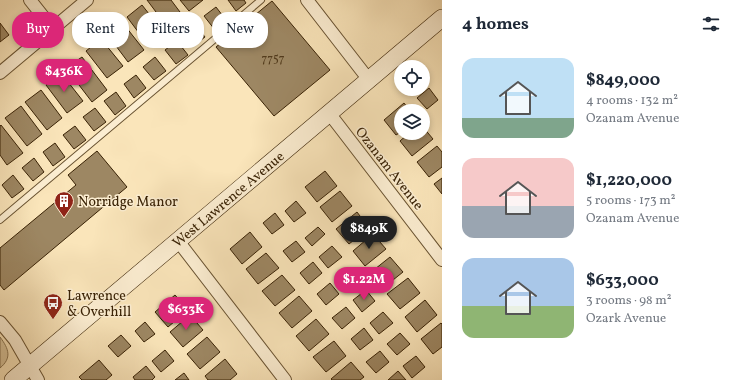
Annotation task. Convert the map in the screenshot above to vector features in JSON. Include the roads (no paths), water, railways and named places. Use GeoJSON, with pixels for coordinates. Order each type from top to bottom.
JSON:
{"type":"FeatureCollection","features":[{"type":"Feature","properties":{"kind":"main road","name":"West Lawrence Avenue"},"geometry":{"type":"LineString","coordinates":[[12,380],[34,373],[178,241],[442,18]]}},
{"type":"Feature","properties":{"kind":"street"},"geometry":{"type":"LineString","coordinates":[[30,0],[40,12]]}},
{"type":"Feature","properties":{"kind":"street"},"geometry":{"type":"LineString","coordinates":[[64,20],[87,0]]}},
{"type":"Feature","properties":{"kind":"street"},"geometry":{"type":"LineString","coordinates":[[307,0],[369,80]]}},
{"type":"Feature","properties":{"kind":"street"},"geometry":{"type":"LineString","coordinates":[[0,73],[30,48]]}},
{"type":"Feature","properties":{"kind":"street","name":"Ozanam Avenue"},"geometry":{"type":"LineString","coordinates":[[329,113],[442,260]]}},
{"type":"Feature","properties":{"kind":"street"},"geometry":{"type":"LineString","coordinates":[[178,241],[285,380]]}},
{"type":"Feature","properties":{"kind":"street"},"geometry":{"type":"LineString","coordinates":[[0,322],[15,340],[34,373]]}},
{"type":"Feature","properties":{"kind":"lane"},"geometry":{"type":"LineString","coordinates":[[0,220],[261,0]]}},
{"type":"Feature","properties":{"kind":"place","name":"Norridge Manor"},"geometry":{"type":"Point","coordinates":[64,218]}},
{"type":"Feature","properties":{"kind":"place","name":"Lawrence & Overhill"},"geometry":{"type":"Point","coordinates":[53,320]}}]}
